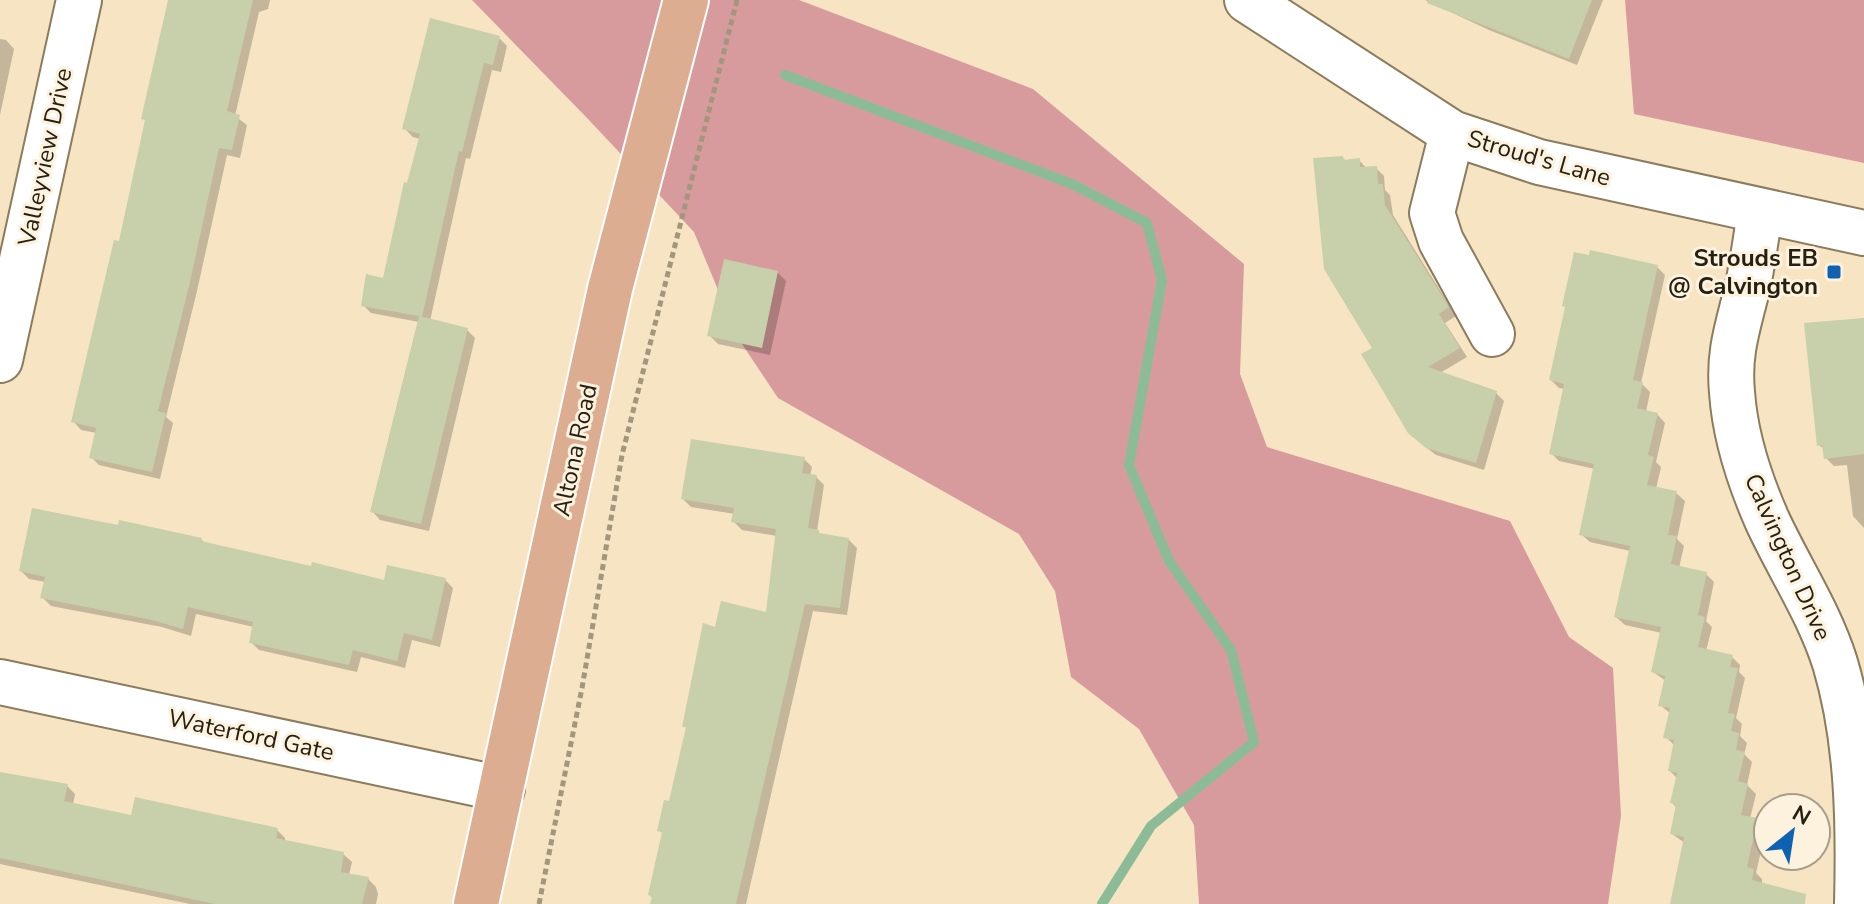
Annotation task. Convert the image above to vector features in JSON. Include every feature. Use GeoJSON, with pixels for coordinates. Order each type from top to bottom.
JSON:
{"type":"FeatureCollection","features":[{"type":"Feature","properties":{"kind":"main road","name":"Altona Road"},"geometry":{"type":"LineString","coordinates":[[476,904],[610,289],[686,0]]}},
{"type":"Feature","properties":{"kind":"street","name":"Valleyview Drive"},"geometry":{"type":"LineString","coordinates":[[0,360],[14,229],[79,0]]}},
{"type":"Feature","properties":{"kind":"street","name":"Stroud's Lane"},"geometry":{"type":"LineString","coordinates":[[1247,0],[1452,133],[1539,162],[1760,213],[1864,233]]}},
{"type":"Feature","properties":{"kind":"street"},"geometry":{"type":"LineString","coordinates":[[1452,133],[1432,213],[1441,241],[1492,334]]}},
{"type":"Feature","properties":{"kind":"street","name":"Calvington Drive"},"geometry":{"type":"LineString","coordinates":[[1760,213],[1748,283],[1731,346],[1732,392],[1741,452],[1768,521],[1811,603],[1858,736],[1857,904]]}},
{"type":"Feature","properties":{"kind":"street","name":"Waterford Gate"},"geometry":{"type":"LineString","coordinates":[[0,682],[502,789]]}},
{"type":"Feature","properties":{"kind":"path"},"geometry":{"type":"LineString","coordinates":[[539,904],[582,688],[622,455],[737,0]]}},
{"type":"Feature","properties":{"kind":"shaded area"},"geometry":{"type":"Polygon","coordinates":[[[472,0],[799,0],[1033,89],[1244,264],[1240,374],[1267,447],[1510,521],[1569,637],[1613,668],[1621,816],[1608,904],[1199,904],[1194,825],[1139,729],[1071,677],[1055,591],[1019,534],[778,398],[738,338],[694,232],[472,0]]]}},
{"type":"Feature","properties":{"kind":"shaded area"},"geometry":{"type":"Polygon","coordinates":[[[1625,0],[1864,0],[1864,163],[1634,114],[1625,0]]]}},
{"type":"Feature","properties":{"kind":"building"},"geometry":{"type":"Polygon","coordinates":[[[168,0],[253,0],[227,111],[240,115],[232,150],[219,148],[158,411],[166,413],[152,472],[89,458],[96,428],[71,422],[114,240],[119,241],[145,120],[141,119],[168,0]]]}},
{"type":"Feature","properties":{"kind":"building"},"geometry":{"type":"Polygon","coordinates":[[[1428,0],[1592,0],[1569,59],[1427,3],[1428,0]]]}},
{"type":"Feature","properties":{"kind":"building"},"geometry":{"type":"Polygon","coordinates":[[[430,18],[500,36],[493,65],[484,63],[462,152],[459,151],[422,317],[468,328],[421,524],[370,512],[419,316],[361,306],[366,274],[383,278],[404,182],[407,183],[420,134],[402,129],[430,18]]]}},
{"type":"Feature","properties":{"kind":"building"},"geometry":{"type":"Polygon","coordinates":[[[1343,156],[1344,160],[1360,158],[1360,167],[1377,166],[1378,184],[1383,184],[1385,205],[1449,307],[1439,314],[1460,348],[1428,367],[1497,391],[1476,463],[1426,448],[1408,433],[1361,354],[1372,348],[1324,269],[1313,158],[1343,156]]]}},
{"type":"Feature","properties":{"kind":"building"},"geometry":{"type":"Polygon","coordinates":[[[1590,250],[1658,265],[1633,380],[1643,382],[1637,408],[1658,413],[1648,455],[1654,457],[1647,485],[1677,491],[1668,535],[1677,536],[1671,564],[1707,572],[1698,615],[1705,617],[1698,647],[1733,655],[1730,667],[1738,668],[1728,713],[1735,714],[1731,731],[1739,733],[1736,750],[1745,752],[1738,781],[1748,784],[1741,815],[1752,817],[1752,845],[1747,867],[1753,872],[1752,880],[1806,894],[1805,904],[1670,904],[1684,837],[1670,834],[1676,805],[1670,803],[1677,773],[1668,771],[1674,740],[1663,738],[1670,708],[1658,706],[1665,676],[1651,672],[1661,627],[1614,617],[1630,546],[1579,535],[1594,464],[1549,454],[1564,384],[1549,380],[1565,307],[1562,306],[1574,252],[1589,255],[1590,250]]]}},
{"type":"Feature","properties":{"kind":"building"},"geometry":{"type":"Polygon","coordinates":[[[724,259],[778,271],[762,348],[707,336],[724,259]]]}},
{"type":"Feature","properties":{"kind":"building"},"geometry":{"type":"Polygon","coordinates":[[[1864,318],[1864,454],[1824,459],[1822,445],[1817,446],[1804,323],[1864,318]]]}},
{"type":"Feature","properties":{"kind":"building"},"geometry":{"type":"Polygon","coordinates":[[[691,439],[805,457],[802,473],[817,475],[808,528],[849,538],[840,608],[805,604],[736,904],[650,904],[652,897],[648,895],[662,832],[657,831],[664,800],[669,801],[686,727],[682,727],[703,623],[715,627],[721,601],[766,612],[776,529],[731,522],[734,508],[681,499],[691,439]]]}},
{"type":"Feature","properties":{"kind":"building"},"geometry":{"type":"Polygon","coordinates":[[[32,508],[118,525],[119,520],[311,566],[312,562],[384,580],[387,565],[446,578],[432,640],[404,633],[397,661],[353,650],[349,665],[249,643],[253,622],[188,607],[183,629],[40,598],[45,577],[19,571],[32,508]]]}},
{"type":"Feature","properties":{"kind":"building"},"geometry":{"type":"Polygon","coordinates":[[[0,772],[68,784],[64,801],[131,815],[135,797],[278,828],[276,838],[344,852],[341,872],[369,877],[362,904],[215,904],[0,858],[0,772]]]}},
{"type":"Feature","properties":{"kind":"waterway"},"geometry":{"type":"LineString","coordinates":[[785,75],[1072,184],[1147,223],[1162,280],[1129,465],[1169,561],[1231,650],[1254,742],[1151,826],[1102,904]]}},
{"type":"Feature","properties":{"kind":"place","name":"Strouds EB @ Calvington"},"geometry":{"type":"Point","coordinates":[1834,272]}}]}
